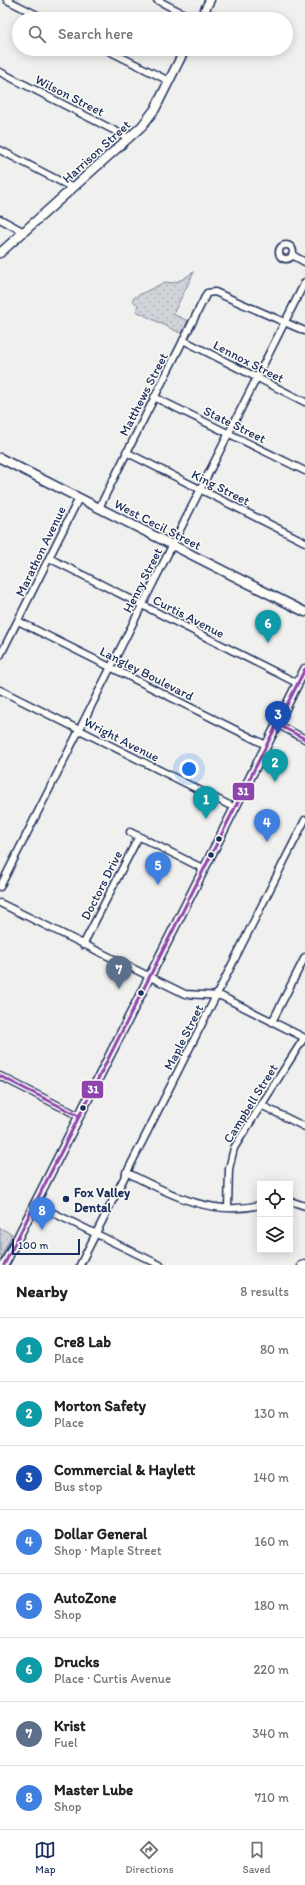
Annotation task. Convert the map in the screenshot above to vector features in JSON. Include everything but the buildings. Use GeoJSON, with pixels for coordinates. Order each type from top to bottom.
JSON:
{"type":"FeatureCollection","features":[{"type":"Feature","properties":{"kind":"main road"},"geometry":{"type":"LineString","coordinates":[[204,12],[210,0]]}},
{"type":"Feature","properties":{"kind":"main road","name":"Harrison Street"},"geometry":{"type":"LineString","coordinates":[[0,253],[129,138],[151,115],[182,56]]}},
{"type":"Feature","properties":{"kind":"main road","name":"West Cecil Street"},"geometry":{"type":"LineString","coordinates":[[0,458],[305,612]]}},
{"type":"Feature","properties":{"kind":"main road"},"geometry":{"type":"LineString","coordinates":[[4,1265],[305,669]]}},
{"type":"Feature","properties":{"kind":"street"},"geometry":{"type":"LineString","coordinates":[[7,0],[31,12]]}},
{"type":"Feature","properties":{"kind":"street"},"geometry":{"type":"LineString","coordinates":[[157,0],[180,12]]}},
{"type":"Feature","properties":{"kind":"street"},"geometry":{"type":"LineString","coordinates":[[119,56],[169,81]]}},
{"type":"Feature","properties":{"kind":"street","name":"Wilson Street"},"geometry":{"type":"LineString","coordinates":[[0,72],[129,138]]}},
{"type":"Feature","properties":{"kind":"street"},"geometry":{"type":"LineString","coordinates":[[0,150],[73,188]]}},
{"type":"Feature","properties":{"kind":"street"},"geometry":{"type":"LineString","coordinates":[[0,219],[20,228],[24,232]]}},
{"type":"Feature","properties":{"kind":"street"},"geometry":{"type":"LineString","coordinates":[[292,255],[305,262]]}},
{"type":"Feature","properties":{"kind":"street","name":"Henry Street"},"geometry":{"type":"LineString","coordinates":[[0,887],[305,282]]}},
{"type":"Feature","properties":{"kind":"street","name":"Matthews Street"},"geometry":{"type":"LineString","coordinates":[[99,508],[204,297],[209,292],[215,292],[286,321]]}},
{"type":"Feature","properties":{"kind":"street"},"geometry":{"type":"LineString","coordinates":[[286,321],[305,331]]}},
{"type":"Feature","properties":{"kind":"street","name":"Lennox Street"},"geometry":{"type":"LineString","coordinates":[[183,340],[305,402]]}},
{"type":"Feature","properties":{"kind":"street","name":"State Street"},"geometry":{"type":"LineString","coordinates":[[154,397],[305,472]]}},
{"type":"Feature","properties":{"kind":"street","name":"King Street"},"geometry":{"type":"LineString","coordinates":[[126,452],[305,542]]}},
{"type":"Feature","properties":{"kind":"street","name":"Marathon Avenue"},"geometry":{"type":"LineString","coordinates":[[0,656],[79,498]]}},
{"type":"Feature","properties":{"kind":"street","name":"Curtis Avenue"},"geometry":{"type":"LineString","coordinates":[[49,558],[298,683]]}},
{"type":"Feature","properties":{"kind":"street","name":"Langley Boulevard"},"geometry":{"type":"LineString","coordinates":[[18,621],[266,745]]}},
{"type":"Feature","properties":{"kind":"street","name":"Wright Avenue"},"geometry":{"type":"LineString","coordinates":[[0,690],[235,808]]}},
{"type":"Feature","properties":{"kind":"street"},"geometry":{"type":"LineString","coordinates":[[277,724],[305,739]]}},
{"type":"Feature","properties":{"kind":"street","name":"Maple Street"},"geometry":{"type":"LineString","coordinates":[[80,1265],[305,820]]}},
{"type":"Feature","properties":{"kind":"street"},"geometry":{"type":"LineString","coordinates":[[130,832],[204,869]]}},
{"type":"Feature","properties":{"kind":"street","name":"Doctors Drive"},"geometry":{"type":"LineString","coordinates":[[83,945],[139,836]]}},
{"type":"Feature","properties":{"kind":"street"},"geometry":{"type":"LineString","coordinates":[[0,903],[184,994],[221,996],[305,1038]]}},
{"type":"Feature","properties":{"kind":"street"},"geometry":{"type":"LineString","coordinates":[[272,1022],[305,957]]}},
{"type":"Feature","properties":{"kind":"street","name":"Campbell Street"},"geometry":{"type":"LineString","coordinates":[[228,1208],[232,1154],[240,1136],[305,1038]]}},
{"type":"Feature","properties":{"kind":"street"},"geometry":{"type":"LineString","coordinates":[[0,1076],[79,1116]]}},
{"type":"Feature","properties":{"kind":"street"},"geometry":{"type":"LineString","coordinates":[[261,1105],[305,1127]]}},
{"type":"Feature","properties":{"kind":"street"},"geometry":{"type":"LineString","coordinates":[[126,1172],[184,1200],[201,1205],[228,1208],[257,1205]]}},
{"type":"Feature","properties":{"kind":"street"},"geometry":{"type":"LineString","coordinates":[[293,1202],[305,1206]]}},
{"type":"Feature","properties":{"kind":"street"},"geometry":{"type":"LineString","coordinates":[[35,1204],[160,1265]]}},
{"type":"Feature","properties":{"kind":"street"},"geometry":{"type":"LineString","coordinates":[[301,1265],[305,1264]]}},
{"type":"Feature","properties":{"kind":"shaded area"},"geometry":{"type":"Polygon","coordinates":[[[194,272],[173,314],[188,321],[182,334],[136,311],[138,305],[132,300],[135,297],[165,282],[172,283],[181,280],[194,272]]]}},
{"type":"Feature","properties":{"kind":"shaded area"},"geometry":{"type":"Polygon","coordinates":[[[0,1228],[12,1234],[1,1257],[0,1256],[0,1228]]]}},
{"type":"Feature","properties":{"kind":"transit line","name":"31"},"geometry":{"type":"LineString","coordinates":[[4,1265],[305,669]]}},
{"type":"Feature","properties":{"kind":"transit line","name":"31"},"geometry":{"type":"LineString","coordinates":[[277,724],[305,739]]}},
{"type":"Feature","properties":{"kind":"transit line","name":"31"},"geometry":{"type":"LineString","coordinates":[[0,1076],[79,1116]]}},
{"type":"Feature","properties":{"kind":"place","name":"Drucks"},"geometry":{"type":"Point","coordinates":[268,643]}},
{"type":"Feature","properties":{"kind":"place","name":"Commercial & Haylett"},"geometry":{"type":"Point","coordinates":[278,734]}},
{"type":"Feature","properties":{"kind":"place","name":"Morton Safety"},"geometry":{"type":"Point","coordinates":[275,782]}},
{"type":"Feature","properties":{"kind":"place","name":"Cre8 Lab"},"geometry":{"type":"Point","coordinates":[206,819]}},
{"type":"Feature","properties":{"kind":"place","name":"Dollar General"},"geometry":{"type":"Point","coordinates":[267,842]}},
{"type":"Feature","properties":{"kind":"place","name":"AutoZone"},"geometry":{"type":"Point","coordinates":[158,885]}},
{"type":"Feature","properties":{"kind":"place","name":"Krist"},"geometry":{"type":"Point","coordinates":[119,989]}},
{"type":"Feature","properties":{"kind":"place","name":"Fox Valley Dental"},"geometry":{"type":"Point","coordinates":[66,1199]}},
{"type":"Feature","properties":{"kind":"place","name":"Master Lube"},"geometry":{"type":"Point","coordinates":[42,1230]}}]}
